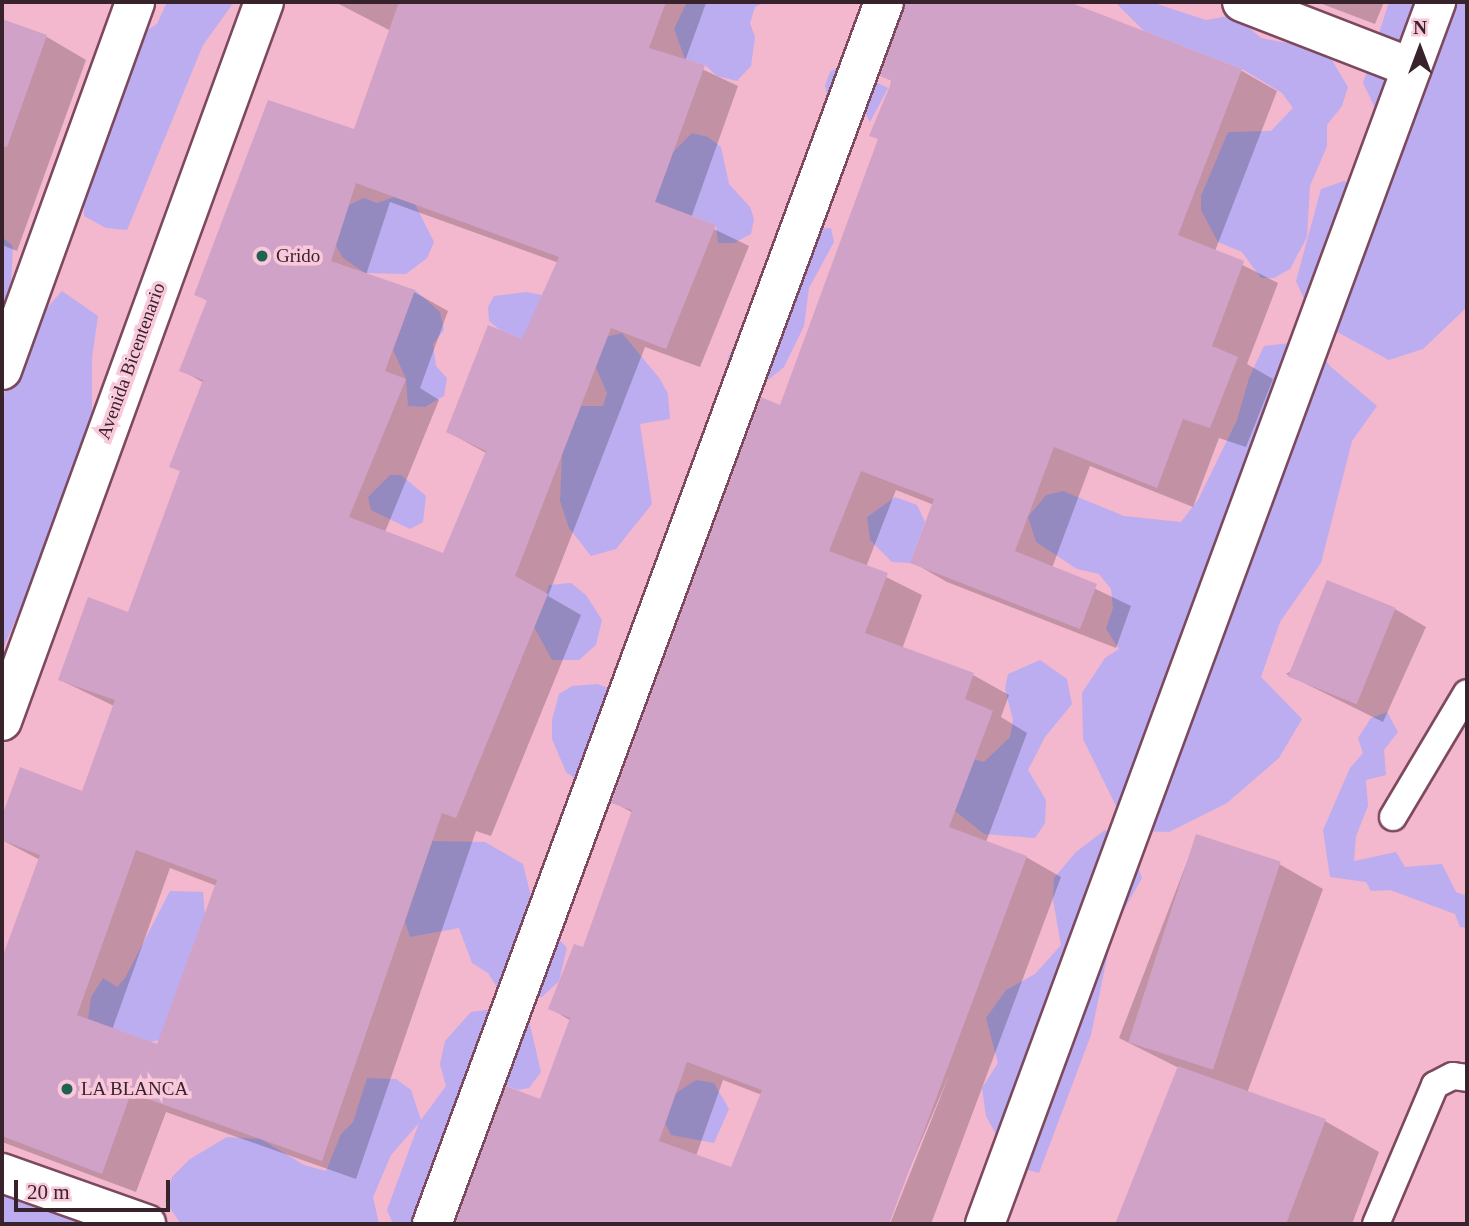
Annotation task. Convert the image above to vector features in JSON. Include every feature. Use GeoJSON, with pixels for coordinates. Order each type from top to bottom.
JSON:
{"type":"FeatureCollection","features":[{"type":"Feature","properties":{"kind":"street"},"geometry":{"type":"LineString","coordinates":[[2,370],[135,2]]}},
{"type":"Feature","properties":{"kind":"street","name":"Avenida Bicentenario"},"geometry":{"type":"LineString","coordinates":[[2,721],[264,2]]}},
{"type":"Feature","properties":{"kind":"street"},"geometry":{"type":"LineString","coordinates":[[432,1224],[884,2]]}},
{"type":"Feature","properties":{"kind":"street"},"geometry":{"type":"LineString","coordinates":[[1242,2],[1412,68]]}},
{"type":"Feature","properties":{"kind":"street"},"geometry":{"type":"LineString","coordinates":[[985,1224],[1436,2]]}},
{"type":"Feature","properties":{"kind":"street"},"geometry":{"type":"LineString","coordinates":[[2,1173],[146,1224]]}},
{"type":"Feature","properties":{"kind":"lane"},"geometry":{"type":"LineString","coordinates":[[1393,817],[1467,693]]}},
{"type":"Feature","properties":{"kind":"lane"},"geometry":{"type":"LineString","coordinates":[[1376,1224],[1435,1085],[1453,1076],[1467,1077]]}},
{"type":"Feature","properties":{"kind":"shaded area"},"geometry":{"type":"Polygon","coordinates":[[[167,2],[234,2],[203,45],[127,230],[106,228],[84,216],[84,193],[142,33],[157,24],[167,2]]]}},
{"type":"Feature","properties":{"kind":"shaded area"},"geometry":{"type":"Polygon","coordinates":[[[687,2],[764,2],[755,7],[750,23],[755,37],[751,66],[737,81],[717,76],[705,65],[685,59],[674,29],[687,2]]]}},
{"type":"Feature","properties":{"kind":"shaded area"},"geometry":{"type":"Polygon","coordinates":[[[1115,2],[1151,2],[1206,20],[1234,15],[1261,38],[1312,48],[1330,57],[1348,87],[1342,106],[1327,125],[1327,146],[1310,186],[1307,237],[1290,269],[1274,278],[1261,278],[1242,252],[1218,242],[1201,210],[1201,196],[1228,132],[1271,131],[1293,108],[1282,93],[1242,69],[1144,31],[1115,2]]]}},
{"type":"Feature","properties":{"kind":"shaded area"},"geometry":{"type":"Polygon","coordinates":[[[1389,2],[1467,2],[1467,307],[1423,349],[1389,360],[1313,319],[1296,281],[1321,189],[1344,181],[1368,193],[1393,145],[1363,83],[1389,2]]]}},
{"type":"Feature","properties":{"kind":"shaded area"},"geometry":{"type":"Polygon","coordinates":[[[841,65],[888,88],[870,122],[863,109],[830,110],[825,85],[830,72],[841,65]]]}},
{"type":"Feature","properties":{"kind":"shaded area"},"geometry":{"type":"Polygon","coordinates":[[[692,133],[708,137],[721,147],[729,184],[750,207],[754,219],[751,234],[734,243],[718,243],[716,225],[648,199],[671,154],[692,133]]]}},
{"type":"Feature","properties":{"kind":"shaded area"},"geometry":{"type":"Polygon","coordinates":[[[394,197],[415,204],[434,242],[427,258],[406,274],[365,273],[343,258],[333,240],[349,205],[364,198],[377,203],[394,197]]]}},
{"type":"Feature","properties":{"kind":"shaded area"},"geometry":{"type":"Polygon","coordinates":[[[831,228],[834,242],[809,288],[804,326],[784,367],[768,380],[745,382],[732,373],[728,357],[808,229],[831,228]]]}},
{"type":"Feature","properties":{"kind":"shaded area"},"geometry":{"type":"Polygon","coordinates":[[[2,237],[13,246],[11,287],[2,305],[2,237]]]}},
{"type":"Feature","properties":{"kind":"shaded area"},"geometry":{"type":"Polygon","coordinates":[[[415,290],[440,312],[444,330],[433,344],[436,366],[447,378],[444,396],[425,407],[408,406],[406,379],[393,350],[415,290]]]}},
{"type":"Feature","properties":{"kind":"shaded area"},"geometry":{"type":"Polygon","coordinates":[[[62,291],[98,316],[92,358],[92,444],[77,488],[52,524],[39,566],[2,651],[2,399],[33,324],[62,291]]]}},
{"type":"Feature","properties":{"kind":"shaded area"},"geometry":{"type":"Polygon","coordinates":[[[526,292],[542,295],[558,353],[500,330],[489,321],[488,307],[494,296],[526,292]]]}},
{"type":"Feature","properties":{"kind":"shaded area"},"geometry":{"type":"Polygon","coordinates":[[[622,333],[660,379],[668,394],[670,419],[640,424],[652,504],[616,549],[591,556],[569,528],[560,501],[562,455],[581,406],[603,406],[607,393],[596,368],[596,339],[622,333]]]}},
{"type":"Feature","properties":{"kind":"shaded area"},"geometry":{"type":"Polygon","coordinates":[[[1309,341],[1331,367],[1377,406],[1352,441],[1321,563],[1280,622],[1261,677],[1302,719],[1279,758],[1227,803],[1169,832],[1139,831],[1115,804],[1083,739],[1082,693],[1105,658],[1119,649],[1106,629],[1113,608],[1111,589],[1099,574],[1077,569],[1036,542],[1028,517],[1046,495],[1063,491],[1124,516],[1181,522],[1198,500],[1237,420],[1249,378],[1264,346],[1309,341]]]}},
{"type":"Feature","properties":{"kind":"shaded area"},"geometry":{"type":"Polygon","coordinates":[[[390,475],[401,475],[426,496],[423,522],[410,529],[371,510],[368,497],[390,475]]]}},
{"type":"Feature","properties":{"kind":"shaded area"},"geometry":{"type":"Polygon","coordinates":[[[895,497],[917,505],[925,522],[910,563],[892,562],[870,540],[867,517],[895,497]]]}},
{"type":"Feature","properties":{"kind":"shaded area"},"geometry":{"type":"Polygon","coordinates":[[[571,583],[586,595],[602,620],[596,645],[579,660],[552,660],[534,627],[549,585],[571,583]]]}},
{"type":"Feature","properties":{"kind":"shaded area"},"geometry":{"type":"Polygon","coordinates":[[[1040,660],[1067,679],[1072,704],[1045,737],[1028,770],[1046,800],[1045,823],[1035,838],[984,834],[950,807],[969,758],[984,762],[1010,737],[1013,720],[1005,689],[1008,674],[1040,660]]]}},
{"type":"Feature","properties":{"kind":"shaded area"},"geometry":{"type":"Polygon","coordinates":[[[597,684],[617,691],[592,791],[566,772],[552,739],[552,720],[559,694],[572,686],[597,684]]]}},
{"type":"Feature","properties":{"kind":"shaded area"},"geometry":{"type":"Polygon","coordinates":[[[1387,712],[1398,732],[1384,750],[1386,775],[1366,780],[1368,806],[1356,836],[1354,861],[1396,852],[1405,867],[1442,864],[1456,892],[1467,896],[1467,928],[1460,927],[1455,914],[1390,890],[1371,891],[1366,882],[1330,877],[1323,830],[1350,768],[1363,753],[1358,738],[1371,718],[1387,712]]]}},
{"type":"Feature","properties":{"kind":"shaded area"},"geometry":{"type":"Polygon","coordinates":[[[1105,830],[1133,852],[1142,878],[1113,929],[1091,1035],[1039,1173],[1013,1166],[986,1116],[982,1088],[998,1063],[986,1018],[1006,990],[1035,974],[1061,945],[1053,900],[1054,878],[1076,852],[1105,830]]]}},
{"type":"Feature","properties":{"kind":"shaded area"},"geometry":{"type":"Polygon","coordinates":[[[432,841],[485,842],[523,864],[535,913],[567,948],[559,981],[542,997],[506,1001],[488,973],[472,963],[459,928],[410,937],[405,922],[432,841]]]}},
{"type":"Feature","properties":{"kind":"shaded area"},"geometry":{"type":"Polygon","coordinates":[[[170,891],[203,892],[205,915],[159,1040],[150,1042],[88,1019],[91,997],[103,978],[117,987],[125,978],[170,891]]]}},
{"type":"Feature","properties":{"kind":"shaded area"},"geometry":{"type":"Polygon","coordinates":[[[500,1008],[530,1025],[541,1072],[529,1088],[518,1090],[499,1083],[443,1224],[393,1224],[387,1210],[419,1123],[391,1155],[373,1197],[379,1224],[181,1224],[165,1201],[172,1177],[190,1159],[227,1137],[261,1139],[304,1165],[326,1171],[341,1134],[353,1122],[367,1078],[396,1079],[411,1090],[421,1120],[446,1086],[440,1064],[445,1041],[471,1012],[500,1008]]]}},
{"type":"Feature","properties":{"kind":"shaded area"},"geometry":{"type":"Polygon","coordinates":[[[696,1080],[714,1083],[729,1109],[714,1143],[671,1135],[665,1123],[676,1093],[696,1080]]]}},
{"type":"Feature","properties":{"kind":"shaded area"},"geometry":{"type":"Polygon","coordinates":[[[2,1179],[47,1211],[133,1224],[2,1224],[2,1179]]]}},
{"type":"Feature","properties":{"kind":"building"},"geometry":{"type":"Polygon","coordinates":[[[399,2],[666,2],[649,48],[705,65],[655,202],[716,225],[666,349],[611,328],[515,576],[548,594],[456,818],[442,813],[322,1161],[131,1093],[102,1174],[2,1136],[2,958],[40,855],[2,840],[2,816],[20,767],[82,791],[115,700],[58,680],[88,597],[128,612],[180,471],[169,467],[203,380],[179,371],[207,300],[194,295],[268,100],[354,129],[399,2]],[[356,183],[331,261],[415,290],[385,371],[406,379],[349,517],[443,553],[486,451],[446,432],[488,325],[522,339],[559,257],[356,183]],[[136,850],[77,1015],[157,1044],[217,880],[136,850]]]}},
{"type":"Feature","properties":{"kind":"building"},"geometry":{"type":"Polygon","coordinates":[[[905,2],[1069,2],[1242,69],[1178,235],[1244,261],[1212,346],[1238,357],[1210,428],[1183,419],[1157,488],[1054,447],[1015,551],[1097,584],[1080,629],[910,563],[934,499],[861,471],[829,551],[888,573],[865,633],[974,673],[965,699],[993,711],[949,827],[1027,856],[889,1224],[455,1224],[506,1086],[540,1099],[570,1018],[548,1009],[574,944],[583,947],[632,810],[611,803],[761,397],[780,405],[878,139],[869,136],[892,81],[880,76],[905,2]],[[687,1062],[659,1141],[731,1167],[762,1090],[687,1062]]]}},
{"type":"Feature","properties":{"kind":"building"},"geometry":{"type":"Polygon","coordinates":[[[2,19],[47,35],[7,147],[2,146],[2,19]]]}},
{"type":"Feature","properties":{"kind":"building"},"geometry":{"type":"Polygon","coordinates":[[[1327,580],[1396,608],[1357,704],[1288,676],[1327,580]]]}},
{"type":"Feature","properties":{"kind":"building"},"geometry":{"type":"Polygon","coordinates":[[[1196,834],[1281,862],[1213,1070],[1128,1042],[1196,834]]]}},
{"type":"Feature","properties":{"kind":"building"},"geometry":{"type":"Polygon","coordinates":[[[1178,1066],[1326,1119],[1286,1224],[1115,1224],[1178,1066]]]}},
{"type":"Feature","properties":{"kind":"place","name":"Grido"},"geometry":{"type":"Point","coordinates":[262,256]}},
{"type":"Feature","properties":{"kind":"place","name":"LA BLANCA"},"geometry":{"type":"Point","coordinates":[67,1089]}}]}
